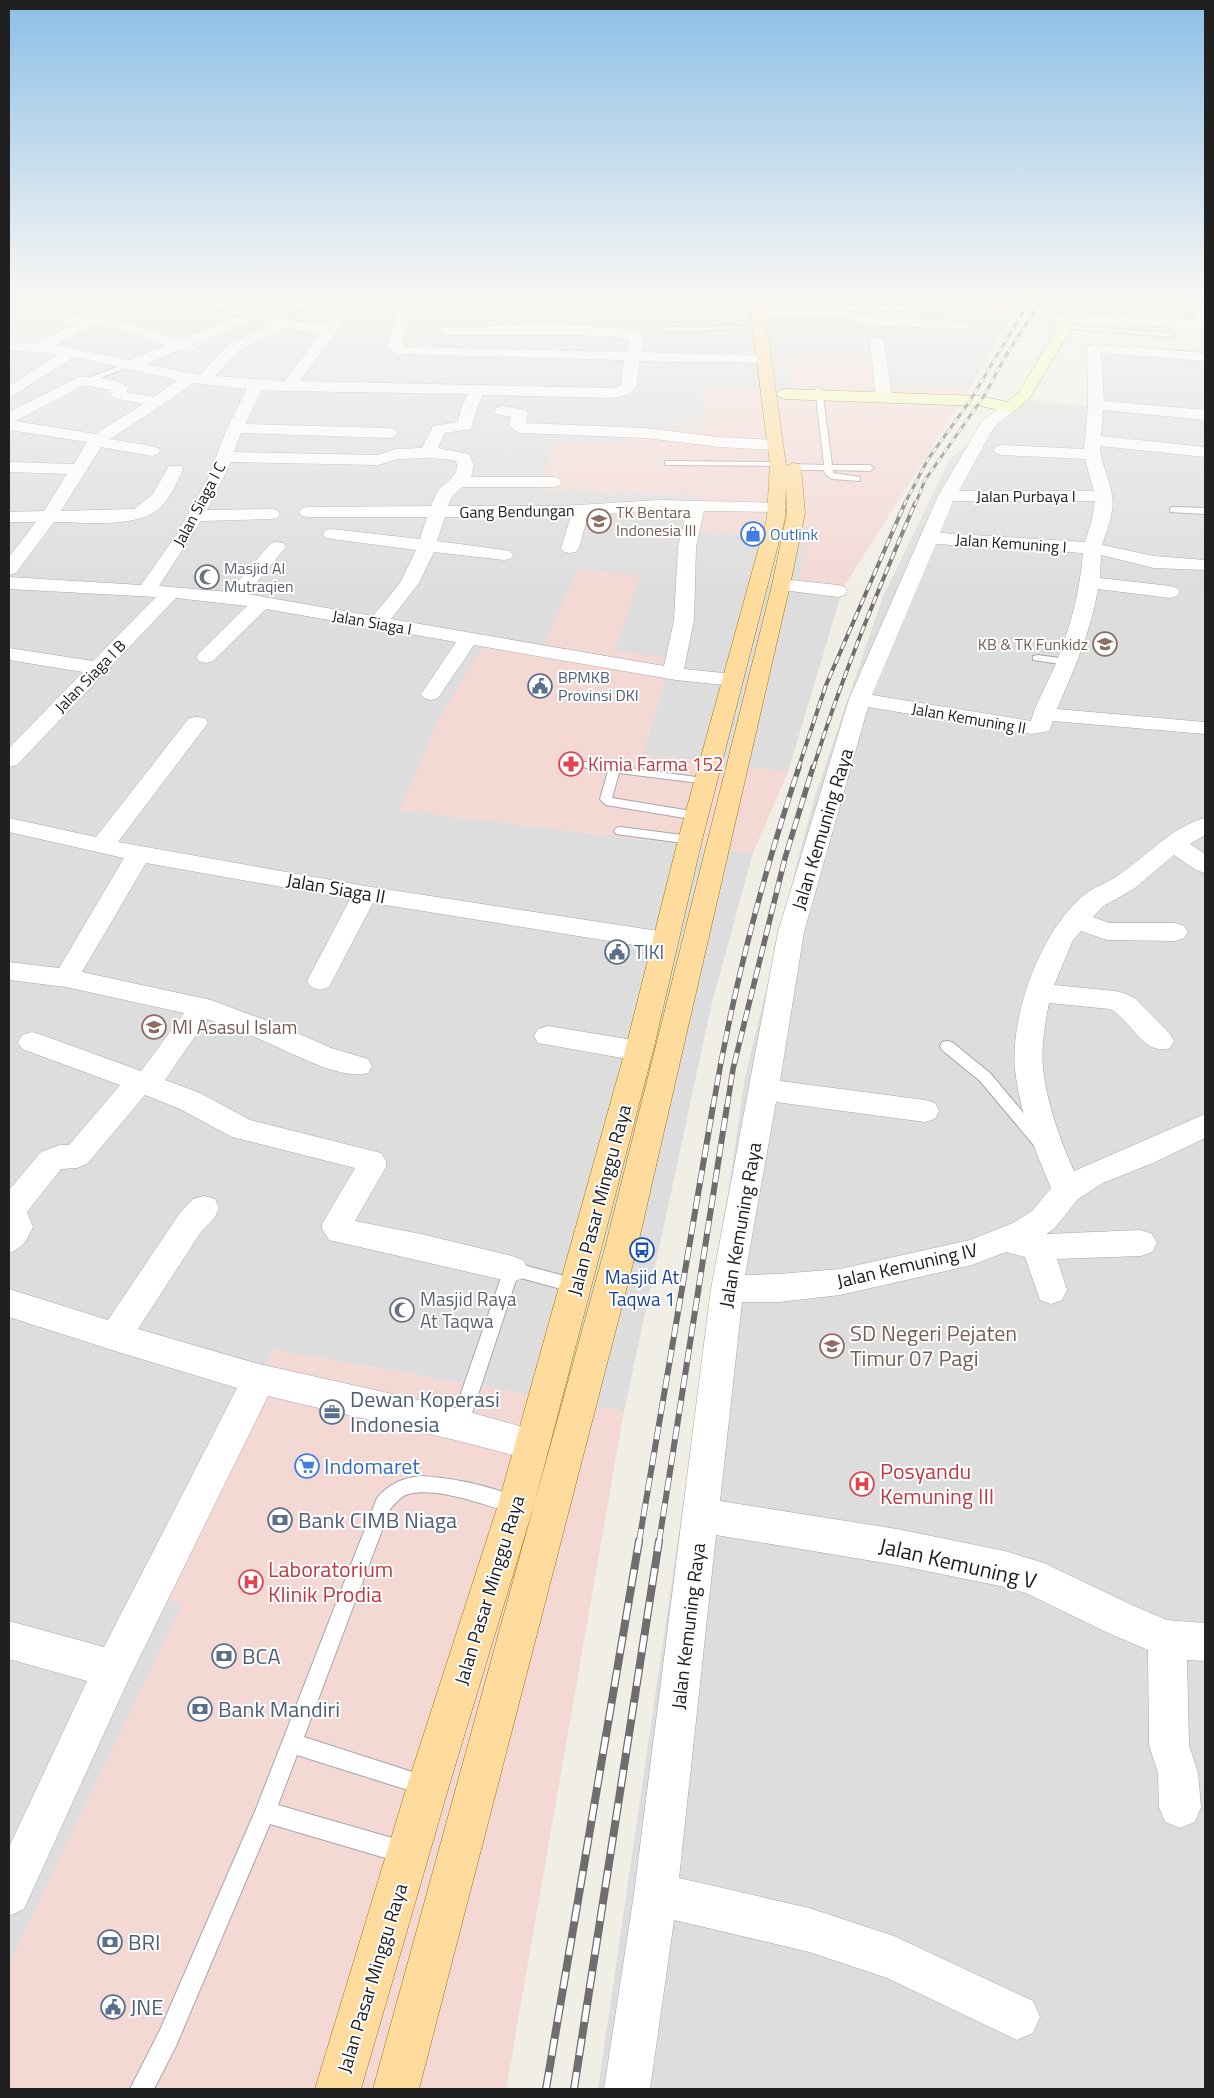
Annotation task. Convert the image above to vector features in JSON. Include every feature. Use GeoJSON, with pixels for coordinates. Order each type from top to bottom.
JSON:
{"type":"FeatureCollection","features":[{"type":"Feature","properties":{"kind":"main road","name":"Jalan Pasar Minggu Raya"},"geometry":{"type":"LineString","coordinates":[[396,2089],[622,1244],[781,585],[796,513],[782,459],[771,396]]}},
{"type":"Feature","properties":{"kind":"main road","name":"Jalan Pasar Minggu Raya"},"geometry":{"type":"LineString","coordinates":[[338,2089],[428,1786],[516,1505],[523,1442],[569,1284],[621,1048],[658,939],[695,779],[723,679],[777,507],[782,459],[783,396]]}},
{"type":"Feature","properties":{"kind":"main road"},"geometry":{"type":"LineString","coordinates":[[899,396],[980,401],[1011,396]]}},
{"type":"Feature","properties":{"kind":"street"},"geometry":{"type":"LineString","coordinates":[[9,418],[54,396]]}},
{"type":"Feature","properties":{"kind":"street"},"geometry":{"type":"LineString","coordinates":[[124,396],[157,402]]}},
{"type":"Feature","properties":{"kind":"street"},"geometry":{"type":"LineString","coordinates":[[9,425],[95,440],[167,396]]}},
{"type":"Feature","properties":{"kind":"street","name":"Jalan Siaga I C"},"geometry":{"type":"LineString","coordinates":[[146,591],[196,516],[222,464],[235,428],[251,396]]}},
{"type":"Feature","properties":{"kind":"street"},"geometry":{"type":"LineString","coordinates":[[428,453],[440,428],[465,426],[469,408],[475,396]]}},
{"type":"Feature","properties":{"kind":"street","name":"Jalan Kemuning Raya"},"geometry":{"type":"LineString","coordinates":[[627,2089],[656,1894],[727,1288],[764,1090],[790,932],[860,700],[947,496],[988,424],[1016,396]]}},
{"type":"Feature","properties":{"kind":"street"},"geometry":{"type":"LineString","coordinates":[[1096,396],[1092,447],[1104,496]]}},
{"type":"Feature","properties":{"kind":"street"},"geometry":{"type":"LineString","coordinates":[[1096,405],[1205,415]]}},
{"type":"Feature","properties":{"kind":"street"},"geometry":{"type":"LineString","coordinates":[[502,411],[520,413],[517,425],[522,428],[626,432],[715,441],[782,459]]}},
{"type":"Feature","properties":{"kind":"street"},"geometry":{"type":"LineString","coordinates":[[235,428],[352,433],[383,428]]}},
{"type":"Feature","properties":{"kind":"street"},"geometry":{"type":"LineString","coordinates":[[346,459],[352,433]]}},
{"type":"Feature","properties":{"kind":"street"},"geometry":{"type":"LineString","coordinates":[[9,569],[49,517],[96,440],[152,451]]}},
{"type":"Feature","properties":{"kind":"street"},"geometry":{"type":"LineString","coordinates":[[1002,450],[1092,447],[1205,452]]}},
{"type":"Feature","properties":{"kind":"street"},"geometry":{"type":"LineString","coordinates":[[222,464],[346,459],[378,460],[394,454],[428,453],[460,456],[464,459],[465,464],[460,482]]}},
{"type":"Feature","properties":{"kind":"street"},"geometry":{"type":"LineString","coordinates":[[222,464],[278,471]]}},
{"type":"Feature","properties":{"kind":"street"},"geometry":{"type":"LineString","coordinates":[[9,467],[77,470]]}},
{"type":"Feature","properties":{"kind":"street"},"geometry":{"type":"LineString","coordinates":[[9,517],[131,516],[143,513],[155,505],[175,470]]}},
{"type":"Feature","properties":{"kind":"street"},"geometry":{"type":"LineString","coordinates":[[377,624],[408,585],[418,567],[446,492],[460,482],[553,482]]}},
{"type":"Feature","properties":{"kind":"street","name":"Jalan Purbaya I"},"geometry":{"type":"LineString","coordinates":[[947,496],[1104,496]]}},
{"type":"Feature","properties":{"kind":"street","name":"Jalan Kemuning II"},"geometry":{"type":"LineString","coordinates":[[860,700],[1032,728],[1040,726],[1067,662],[1085,608],[1090,582],[1092,548],[1102,520],[1104,496]]}},
{"type":"Feature","properties":{"kind":"street","name":"Gang Bendungan"},"geometry":{"type":"LineString","coordinates":[[308,512],[582,510],[659,505],[777,507]]}},
{"type":"Feature","properties":{"kind":"street"},"geometry":{"type":"LineString","coordinates":[[674,674],[684,620],[687,547],[703,505]]}},
{"type":"Feature","properties":{"kind":"street"},"geometry":{"type":"LineString","coordinates":[[570,548],[582,510]]}},
{"type":"Feature","properties":{"kind":"street"},"geometry":{"type":"LineString","coordinates":[[196,516],[271,514]]}},
{"type":"Feature","properties":{"kind":"street"},"geometry":{"type":"LineString","coordinates":[[332,534],[504,554]]}},
{"type":"Feature","properties":{"kind":"street","name":"Jalan Kemuning I"},"geometry":{"type":"LineString","coordinates":[[930,538],[1092,548],[1154,562],[1205,565]]}},
{"type":"Feature","properties":{"kind":"street"},"geometry":{"type":"LineString","coordinates":[[234,598],[277,547]]}},
{"type":"Feature","properties":{"kind":"street"},"geometry":{"type":"LineString","coordinates":[[1090,582],[1170,592]]}},
{"type":"Feature","properties":{"kind":"street","name":"Jalan Siaga I"},"geometry":{"type":"LineString","coordinates":[[9,583],[171,592],[234,598],[674,674],[723,679]]}},
{"type":"Feature","properties":{"kind":"street"},"geometry":{"type":"LineString","coordinates":[[781,585],[838,591]]}},
{"type":"Feature","properties":{"kind":"street","name":"Jalan Siaga I B"},"geometry":{"type":"LineString","coordinates":[[9,760],[171,592]]}},
{"type":"Feature","properties":{"kind":"street"},"geometry":{"type":"LineString","coordinates":[[206,657],[262,602]]}},
{"type":"Feature","properties":{"kind":"street"},"geometry":{"type":"LineString","coordinates":[[431,694],[468,639]]}},
{"type":"Feature","properties":{"kind":"street"},"geometry":{"type":"LineString","coordinates":[[9,654],[98,668]]}},
{"type":"Feature","properties":{"kind":"street"},"geometry":{"type":"LineString","coordinates":[[1044,714],[1205,728]]}},
{"type":"Feature","properties":{"kind":"street"},"geometry":{"type":"LineString","coordinates":[[101,847],[197,724]]}},
{"type":"Feature","properties":{"kind":"street"},"geometry":{"type":"LineString","coordinates":[[1182,727],[1205,741]]}},
{"type":"Feature","properties":{"kind":"street","name":"Jalan Siaga II"},"geometry":{"type":"LineString","coordinates":[[9,825],[101,847],[365,894],[658,939]]}},
{"type":"Feature","properties":{"kind":"street"},"geometry":{"type":"LineString","coordinates":[[1205,825],[1173,844],[1126,882],[1093,901],[1075,919],[1062,936],[1038,993],[1030,1028],[1029,1068],[1039,1114],[1052,1156],[1067,1190],[1092,1176],[1143,1155],[1205,1125]]}},
{"type":"Feature","properties":{"kind":"street"},"geometry":{"type":"LineString","coordinates":[[1173,844],[1205,865]]}},
{"type":"Feature","properties":{"kind":"street"},"geometry":{"type":"LineString","coordinates":[[66,978],[139,854]]}},
{"type":"Feature","properties":{"kind":"street"},"geometry":{"type":"LineString","coordinates":[[320,981],[365,894]]}},
{"type":"Feature","properties":{"kind":"street"},"geometry":{"type":"LineString","coordinates":[[1075,919],[1107,931],[1175,932]]}},
{"type":"Feature","properties":{"kind":"street"},"geometry":{"type":"LineString","coordinates":[[9,971],[66,978],[202,1007],[274,1034],[323,1056],[358,1066]]}},
{"type":"Feature","properties":{"kind":"street"},"geometry":{"type":"LineString","coordinates":[[1038,993],[1115,1000],[1127,1006],[1160,1041]]}},
{"type":"Feature","properties":{"kind":"street"},"geometry":{"type":"LineString","coordinates":[[9,1240],[18,1227],[11,1215],[12,1208],[51,1160],[60,1157],[77,1156],[144,1082],[202,1007]]}},
{"type":"Feature","properties":{"kind":"street"},"geometry":{"type":"LineString","coordinates":[[548,1036],[621,1048]]}},
{"type":"Feature","properties":{"kind":"street"},"geometry":{"type":"LineString","coordinates":[[32,1042],[144,1082],[190,1101],[242,1129],[371,1161],[371,1167],[337,1224],[338,1230],[517,1270]]}},
{"type":"Feature","properties":{"kind":"street"},"geometry":{"type":"LineString","coordinates":[[764,1090],[925,1111]]}},
{"type":"Feature","properties":{"kind":"street","name":"Jalan Kemuning IV"},"geometry":{"type":"LineString","coordinates":[[727,1288],[780,1288],[840,1282],[972,1252],[1024,1232],[1043,1220],[1067,1190]]}},
{"type":"Feature","properties":{"kind":"street"},"geometry":{"type":"LineString","coordinates":[[115,1338],[190,1223],[204,1208]]}},
{"type":"Feature","properties":{"kind":"street"},"geometry":{"type":"LineString","coordinates":[[1005,1239],[1038,1247],[1141,1243]]}},
{"type":"Feature","properties":{"kind":"street"},"geometry":{"type":"LineString","coordinates":[[1038,1247],[1051,1290]]}},
{"type":"Feature","properties":{"kind":"street"},"geometry":{"type":"LineString","coordinates":[[9,1303],[115,1338],[259,1380],[466,1426],[523,1442]]}},
{"type":"Feature","properties":{"kind":"street"},"geometry":{"type":"LineString","coordinates":[[10,1886],[113,1669],[259,1380]]}},
{"type":"Feature","properties":{"kind":"street","name":"Jalan Kemuning V"},"geometry":{"type":"LineString","coordinates":[[701,1515],[897,1547],[1031,1576],[1121,1620],[1167,1639],[1205,1642]]}},
{"type":"Feature","properties":{"kind":"street"},"geometry":{"type":"LineString","coordinates":[[1167,1639],[1169,1745],[1178,1773],[1180,1807]]}},
{"type":"Feature","properties":{"kind":"street"},"geometry":{"type":"LineString","coordinates":[[9,1640],[113,1669]]}},
{"type":"Feature","properties":{"kind":"street"},"geometry":{"type":"LineString","coordinates":[[656,1894],[809,1930],[894,1958],[1017,2017]]}},
{"type":"Feature","properties":{"kind":"lane"},"geometry":{"type":"LineString","coordinates":[[819,396],[828,469],[832,476],[856,482],[860,468]]}},
{"type":"Feature","properties":{"kind":"lane"},"geometry":{"type":"LineString","coordinates":[[668,463],[718,463],[782,459],[828,469],[870,468]]}},
{"type":"Feature","properties":{"kind":"lane"},"geometry":{"type":"LineString","coordinates":[[1173,510],[1205,511]]}},
{"type":"Feature","properties":{"kind":"lane"},"geometry":{"type":"LineString","coordinates":[[1037,658],[1067,662]]}},
{"type":"Feature","properties":{"kind":"lane"},"geometry":{"type":"LineString","coordinates":[[586,765],[695,779]]}},
{"type":"Feature","properties":{"kind":"lane"},"geometry":{"type":"LineString","coordinates":[[614,769],[607,801],[652,811],[684,827]]}},
{"type":"Feature","properties":{"kind":"lane"},"geometry":{"type":"LineString","coordinates":[[620,831],[650,835],[684,827]]}},
{"type":"Feature","properties":{"kind":"lane"},"geometry":{"type":"LineString","coordinates":[[948,1046],[986,1077],[1014,1113],[1052,1156]]}},
{"type":"Feature","properties":{"kind":"lane"},"geometry":{"type":"LineString","coordinates":[[466,1426],[517,1270],[569,1284]]}},
{"type":"Feature","properties":{"kind":"lane"},"geometry":{"type":"LineString","coordinates":[[142,2089],[168,2038],[265,1812],[383,1504],[390,1496],[406,1486],[433,1485],[516,1505]]}},
{"type":"Feature","properties":{"kind":"lane"},"geometry":{"type":"LineString","coordinates":[[291,1743],[428,1786]]}},
{"type":"Feature","properties":{"kind":"lane"},"geometry":{"type":"LineString","coordinates":[[265,1812],[409,1853]]}},
{"type":"Feature","properties":{"kind":"shaded area"},"geometry":{"type":"Polygon","coordinates":[[[9,396],[779,396],[703,429],[631,429],[630,444],[554,443],[540,489],[701,495],[701,532],[805,537],[843,588],[788,772],[643,754],[671,659],[543,645],[400,810],[753,853],[711,1007],[624,1411],[274,1350],[140,1585],[182,1605],[9,1964],[9,396]]]}},
{"type":"Feature","properties":{"kind":"shaded area"},"geometry":{"type":"Polygon","coordinates":[[[702,396],[965,396],[843,588],[800,579],[804,537],[700,532],[701,495],[539,489],[554,443],[630,444],[631,429],[703,429],[702,396]]]}},
{"type":"Feature","properties":{"kind":"shaded area"},"geometry":{"type":"Polygon","coordinates":[[[1099,396],[1205,396],[1205,2089],[598,2089],[745,1077],[815,796],[882,599],[950,458],[1030,400],[1099,408],[1099,396]]]}},
{"type":"Feature","properties":{"kind":"shaded area"},"geometry":{"type":"Polygon","coordinates":[[[578,569],[640,576],[615,651],[671,659],[643,754],[788,772],[753,853],[400,810],[437,722],[488,638],[543,645],[578,569]]]}},
{"type":"Feature","properties":{"kind":"shaded area"},"geometry":{"type":"Polygon","coordinates":[[[274,1350],[624,1411],[506,2089],[9,2089],[9,1964],[181,1606],[139,1585],[274,1350]]]}},
{"type":"Feature","properties":{"kind":"railway"},"geometry":{"type":"LineString","coordinates":[[905,503],[928,459],[973,396]]}},
{"type":"Feature","properties":{"kind":"railway"},"geometry":{"type":"LineString","coordinates":[[915,505],[925,480],[984,396]]}},
{"type":"Feature","properties":{"kind":"railway"},"geometry":{"type":"LineString","coordinates":[[798,769],[826,685],[905,503]]}},
{"type":"Feature","properties":{"kind":"railway"},"geometry":{"type":"LineString","coordinates":[[813,769],[848,668],[915,503]]}},
{"type":"Feature","properties":{"kind":"railway"},"geometry":{"type":"LineString","coordinates":[[713,1107],[729,1021],[749,936],[785,809],[799,767]]}},
{"type":"Feature","properties":{"kind":"railway"},"geometry":{"type":"LineString","coordinates":[[727,1107],[733,1069],[785,858],[813,767]]}},
{"type":"Feature","properties":{"kind":"railway"},"geometry":{"type":"LineString","coordinates":[[639,1542],[713,1106]]}},
{"type":"Feature","properties":{"kind":"railway"},"geometry":{"type":"LineString","coordinates":[[659,1542],[727,1106]]}},
{"type":"Feature","properties":{"kind":"railway"},"geometry":{"type":"LineString","coordinates":[[546,2089],[639,1541]]}},
{"type":"Feature","properties":{"kind":"railway"},"geometry":{"type":"LineString","coordinates":[[574,2089],[659,1541]]}},
{"type":"Feature","properties":{"kind":"place","name":"TK Bentara Indonesia III"},"geometry":{"type":"Point","coordinates":[599,521]}},
{"type":"Feature","properties":{"kind":"place","name":"Outlink"},"geometry":{"type":"Point","coordinates":[753,534]}},
{"type":"Feature","properties":{"kind":"place","name":"Masjid Al Mutraqien"},"geometry":{"type":"Point","coordinates":[207,577]}},
{"type":"Feature","properties":{"kind":"place","name":"KB & TK Funkidz"},"geometry":{"type":"Point","coordinates":[1105,644]}},
{"type":"Feature","properties":{"kind":"place","name":"BPMKB Provinsi DKI"},"geometry":{"type":"Point","coordinates":[540,686]}},
{"type":"Feature","properties":{"kind":"place","name":"Kimia Farma 152"},"geometry":{"type":"Point","coordinates":[571,764]}},
{"type":"Feature","properties":{"kind":"place","name":"TIKI"},"geometry":{"type":"Point","coordinates":[617,952]}},
{"type":"Feature","properties":{"kind":"place","name":"MI Asasul Islam"},"geometry":{"type":"Point","coordinates":[154,1027]}},
{"type":"Feature","properties":{"kind":"place","name":"Masjid At Taqwa 1"},"geometry":{"type":"Point","coordinates":[642,1250]}},
{"type":"Feature","properties":{"kind":"place","name":"Masjid Raya At Taqwa"},"geometry":{"type":"Point","coordinates":[402,1310]}},
{"type":"Feature","properties":{"kind":"place","name":"SD Negeri Pejaten Timur 07 Pagi"},"geometry":{"type":"Point","coordinates":[832,1346]}},
{"type":"Feature","properties":{"kind":"place","name":"Dewan Koperasi Indonesia"},"geometry":{"type":"Point","coordinates":[332,1412]}},
{"type":"Feature","properties":{"kind":"place","name":"Indomaret"},"geometry":{"type":"Point","coordinates":[307,1466]}},
{"type":"Feature","properties":{"kind":"place","name":"Posyandu Kemuning III"},"geometry":{"type":"Point","coordinates":[862,1484]}},
{"type":"Feature","properties":{"kind":"place","name":"Bank CIMB Niaga"},"geometry":{"type":"Point","coordinates":[280,1520]}},
{"type":"Feature","properties":{"kind":"place","name":"Laboratorium Klinik Prodia"},"geometry":{"type":"Point","coordinates":[251,1582]}},
{"type":"Feature","properties":{"kind":"place","name":"BCA"},"geometry":{"type":"Point","coordinates":[224,1656]}},
{"type":"Feature","properties":{"kind":"place","name":"Bank Mandiri"},"geometry":{"type":"Point","coordinates":[200,1709]}},
{"type":"Feature","properties":{"kind":"place","name":"BRI"},"geometry":{"type":"Point","coordinates":[110,1942]}},
{"type":"Feature","properties":{"kind":"place","name":"JNE"},"geometry":{"type":"Point","coordinates":[113,2007]}}]}
